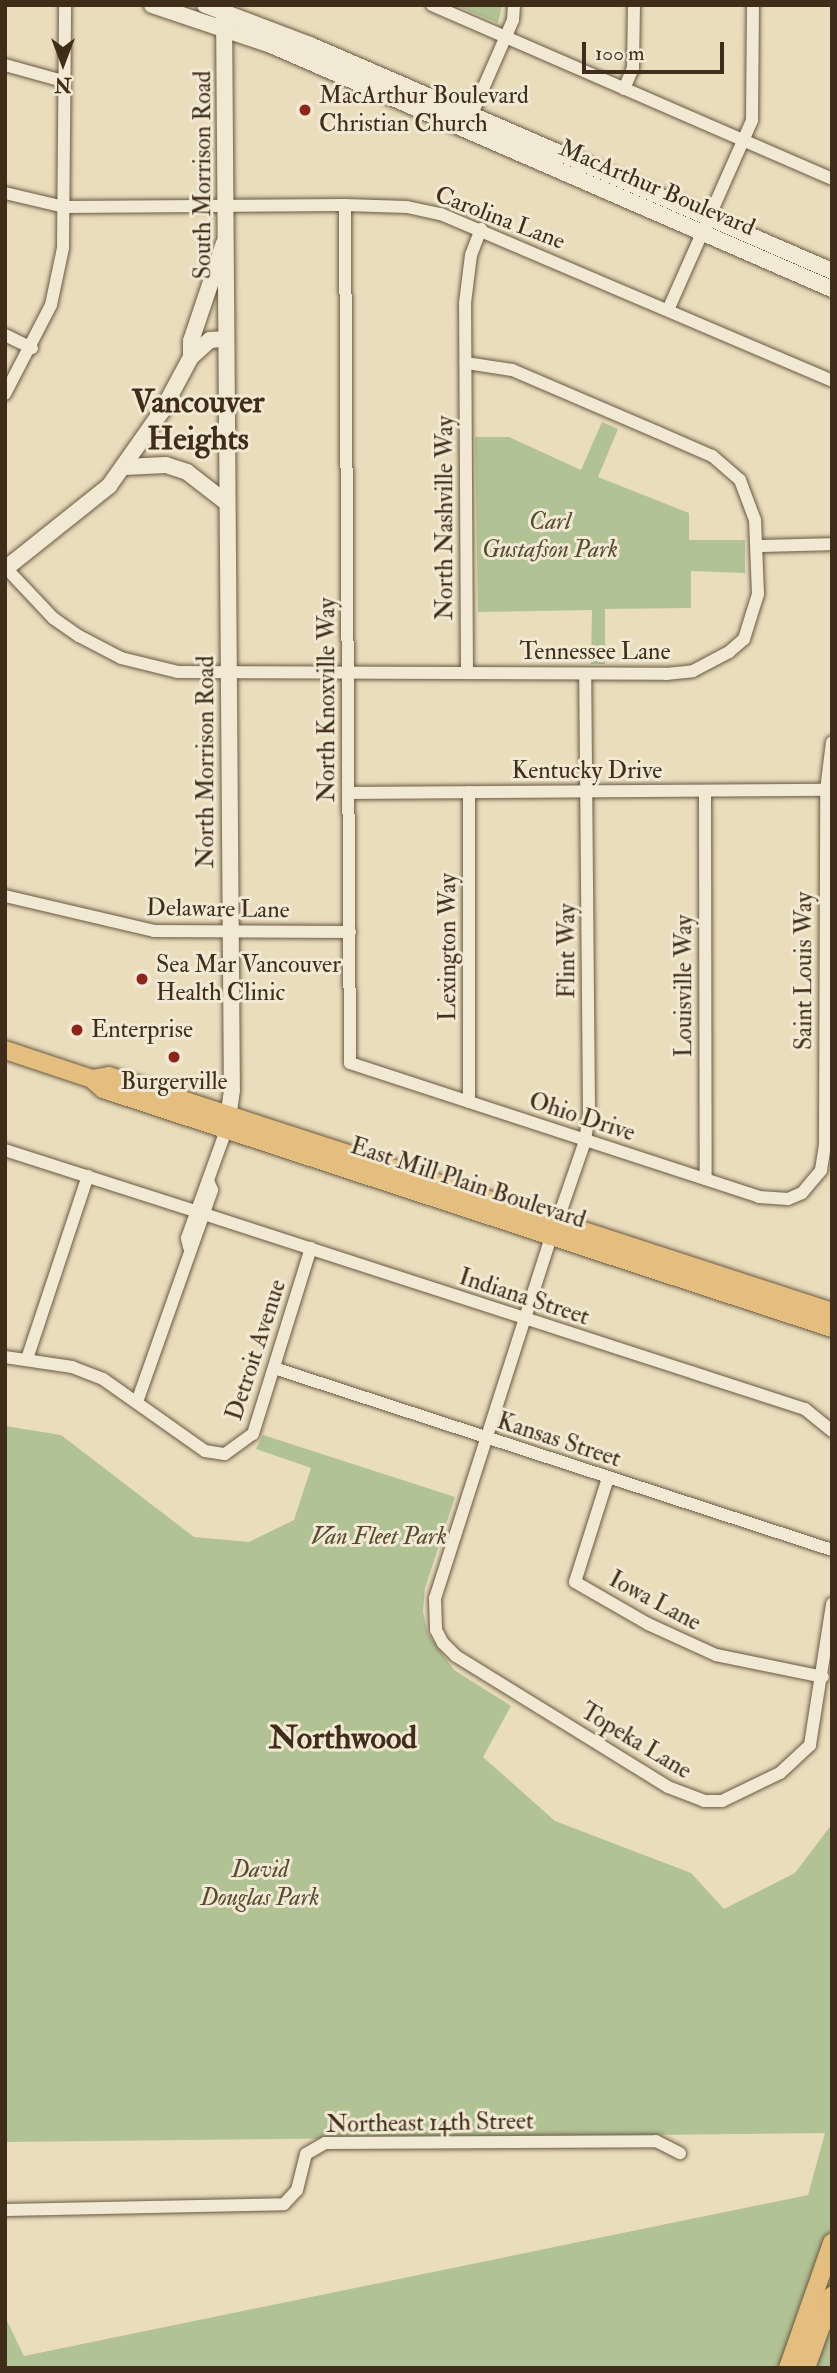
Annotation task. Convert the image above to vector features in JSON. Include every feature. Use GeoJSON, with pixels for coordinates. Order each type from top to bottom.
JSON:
{"type":"FeatureCollection","features":[{"type":"Feature","properties":{"kind":"main road","name":"East Mill Plain Boulevard"},"geometry":{"type":"LineString","coordinates":[[5,1051],[92,1079],[103,1089],[228,1123],[554,1229],[832,1312]]}},
{"type":"Feature","properties":{"kind":"main road","name":"East Mill Plain Boulevard"},"geometry":{"type":"LineString","coordinates":[[554,1229],[832,1328]]}},
{"type":"Feature","properties":{"kind":"main road"},"geometry":{"type":"LineString","coordinates":[[788,2368],[832,2244]]}},
{"type":"Feature","properties":{"kind":"main road"},"geometry":{"type":"LineString","coordinates":[[806,2368],[832,2296]]}},
{"type":"Feature","properties":{"kind":"street"},"geometry":{"type":"LineString","coordinates":[[5,394],[32,348],[51,305],[63,248],[65,5]]}},
{"type":"Feature","properties":{"kind":"street","name":"MacArthur Boulevard"},"geometry":{"type":"LineString","coordinates":[[152,5],[224,15],[471,114],[705,225],[832,289]]}},
{"type":"Feature","properties":{"kind":"street","name":"MacArthur Boulevard"},"geometry":{"type":"LineString","coordinates":[[205,5],[465,130],[705,225],[832,271]]}},
{"type":"Feature","properties":{"kind":"street"},"geometry":{"type":"LineString","coordinates":[[432,5],[832,179]]}},
{"type":"Feature","properties":{"kind":"street"},"geometry":{"type":"LineString","coordinates":[[465,130],[505,39],[514,5]]}},
{"type":"Feature","properties":{"kind":"street"},"geometry":{"type":"LineString","coordinates":[[624,89],[633,68],[634,5]]}},
{"type":"Feature","properties":{"kind":"street"},"geometry":{"type":"LineString","coordinates":[[668,310],[745,141],[754,95],[754,5]]}},
{"type":"Feature","properties":{"kind":"street","name":"South Morrison Road"},"geometry":{"type":"LineString","coordinates":[[224,15],[226,338]]}},
{"type":"Feature","properties":{"kind":"street"},"geometry":{"type":"LineString","coordinates":[[5,65],[63,81]]}},
{"type":"Feature","properties":{"kind":"street","name":"Carolina Lane"},"geometry":{"type":"LineString","coordinates":[[5,193],[64,207],[407,207],[481,229],[832,381]]}},
{"type":"Feature","properties":{"kind":"street","name":"North Knoxville Way"},"geometry":{"type":"LineString","coordinates":[[345,205],[350,1063]]}},
{"type":"Feature","properties":{"kind":"street","name":"North Nashville Way"},"geometry":{"type":"LineString","coordinates":[[467,673],[466,280],[481,229]]}},
{"type":"Feature","properties":{"kind":"street"},"geometry":{"type":"LineString","coordinates":[[191,357],[191,341],[226,239]]}},
{"type":"Feature","properties":{"kind":"street"},"geometry":{"type":"LineString","coordinates":[[5,335],[32,348]]}},
{"type":"Feature","properties":{"kind":"street"},"geometry":{"type":"LineString","coordinates":[[6,568],[108,486],[125,467],[191,357],[210,340],[226,338]]}},
{"type":"Feature","properties":{"kind":"street","name":"North Morrison Road"},"geometry":{"type":"LineString","coordinates":[[137,1402],[189,1247],[195,1241],[200,1213],[212,1190],[209,1183],[228,1123],[230,932],[226,338]]}},
{"type":"Feature","properties":{"kind":"street","name":"Tennessee Lane"},"geometry":{"type":"LineString","coordinates":[[6,568],[53,618],[121,658],[178,672],[585,674],[693,671],[729,652],[744,639],[758,594],[758,546],[755,520],[740,481],[712,456],[512,370],[466,363]]}},
{"type":"Feature","properties":{"kind":"street"},"geometry":{"type":"LineString","coordinates":[[125,467],[166,465],[187,472],[227,503]]}},
{"type":"Feature","properties":{"kind":"street"},"geometry":{"type":"LineString","coordinates":[[758,546],[832,544]]}},
{"type":"Feature","properties":{"kind":"street","name":"Flint Way"},"geometry":{"type":"LineString","coordinates":[[436,1630],[435,1599],[585,1141],[589,1112],[585,674]]}},
{"type":"Feature","properties":{"kind":"street","name":"Saint Louis Way"},"geometry":{"type":"LineString","coordinates":[[802,1192],[817,1177],[824,1156],[829,908],[825,790],[832,742]]}},
{"type":"Feature","properties":{"kind":"street","name":"Kentucky Drive"},"geometry":{"type":"LineString","coordinates":[[349,793],[825,790]]}},
{"type":"Feature","properties":{"kind":"street","name":"Lexington Way"},"geometry":{"type":"LineString","coordinates":[[469,792],[469,1102]]}},
{"type":"Feature","properties":{"kind":"street","name":"Louisville Way"},"geometry":{"type":"LineString","coordinates":[[705,792],[706,1179]]}},
{"type":"Feature","properties":{"kind":"street","name":"Delaware Lane"},"geometry":{"type":"LineString","coordinates":[[5,896],[154,932],[350,932]]}},
{"type":"Feature","properties":{"kind":"street","name":"Ohio Drive"},"geometry":{"type":"LineString","coordinates":[[350,1063],[774,1200],[802,1192]]}},
{"type":"Feature","properties":{"kind":"street","name":"Indiana Street"},"geometry":{"type":"LineString","coordinates":[[5,1150],[805,1409],[830,1427]]}},
{"type":"Feature","properties":{"kind":"street"},"geometry":{"type":"LineString","coordinates":[[27,1359],[88,1176]]}},
{"type":"Feature","properties":{"kind":"street","name":"Detroit Avenue"},"geometry":{"type":"LineString","coordinates":[[137,1402],[205,1451],[225,1454],[253,1434],[311,1248]]}},
{"type":"Feature","properties":{"kind":"street"},"geometry":{"type":"LineString","coordinates":[[5,1357],[72,1367],[137,1402]]}},
{"type":"Feature","properties":{"kind":"street","name":"Kansas Street"},"geometry":{"type":"LineString","coordinates":[[274,1368],[832,1550]]}},
{"type":"Feature","properties":{"kind":"street","name":"Iowa Lane"},"geometry":{"type":"LineString","coordinates":[[608,1478],[575,1582],[648,1624],[716,1655],[823,1676]]}},
{"type":"Feature","properties":{"kind":"street","name":"Topeka Lane"},"geometry":{"type":"LineString","coordinates":[[436,1630],[456,1656],[668,1787],[704,1801],[723,1801],[798,1760],[810,1745],[823,1676],[832,1604]]}},
{"type":"Feature","properties":{"kind":"street","name":"Northeast 14th Street"},"geometry":{"type":"LineString","coordinates":[[5,2210],[284,2204],[297,2190],[306,2154],[312,2147],[333,2142],[656,2141],[680,2153]]}},
{"type":"Feature","properties":{"kind":"green space"},"geometry":{"type":"Polygon","coordinates":[[[455,5],[502,5],[498,23],[455,5]]]}},
{"type":"Feature","properties":{"kind":"green space","name":"Carl Gustafson Park"},"geometry":{"type":"Polygon","coordinates":[[[602,422],[618,429],[598,477],[689,513],[689,540],[745,540],[745,573],[691,571],[691,608],[605,609],[605,664],[591,664],[592,610],[478,612],[475,437],[509,437],[581,470],[602,422]]]}},
{"type":"Feature","properties":{"kind":"green space","name":"David Douglas Park"},"geometry":{"type":"Polygon","coordinates":[[[5,1426],[61,1435],[194,1537],[249,1542],[294,1520],[311,1468],[256,1449],[263,1435],[455,1497],[425,1588],[423,1611],[428,1634],[454,1670],[511,1706],[483,1757],[555,1821],[691,1873],[724,1909],[795,1873],[832,1824],[832,2368],[5,2368],[5,2317],[24,2356],[808,2195],[825,2133],[5,2142],[5,1426]]]}},
{"type":"Feature","properties":{"kind":"place","name":"MacArthur Boulevard Christian Church"},"geometry":{"type":"Point","coordinates":[305,110]}},
{"type":"Feature","properties":{"kind":"place","name":"Sea Mar Vancouver Health Clinic"},"geometry":{"type":"Point","coordinates":[142,979]}},
{"type":"Feature","properties":{"kind":"place","name":"Enterprise"},"geometry":{"type":"Point","coordinates":[77,1030]}},
{"type":"Feature","properties":{"kind":"place","name":"Burgerville"},"geometry":{"type":"Point","coordinates":[174,1057]}},
{"type":"Feature","properties":{"kind":"district","name":"Vancouver Heights"},"geometry":{"type":"Point","coordinates":[198,422]}},
{"type":"Feature","properties":{"kind":"district","name":"Northwood"},"geometry":{"type":"Point","coordinates":[343,1738]}},
{"type":"Feature","properties":{"kind":"park label","name":"Van Fleet Park"},"geometry":{"type":"Point","coordinates":[379,1537]}}]}
